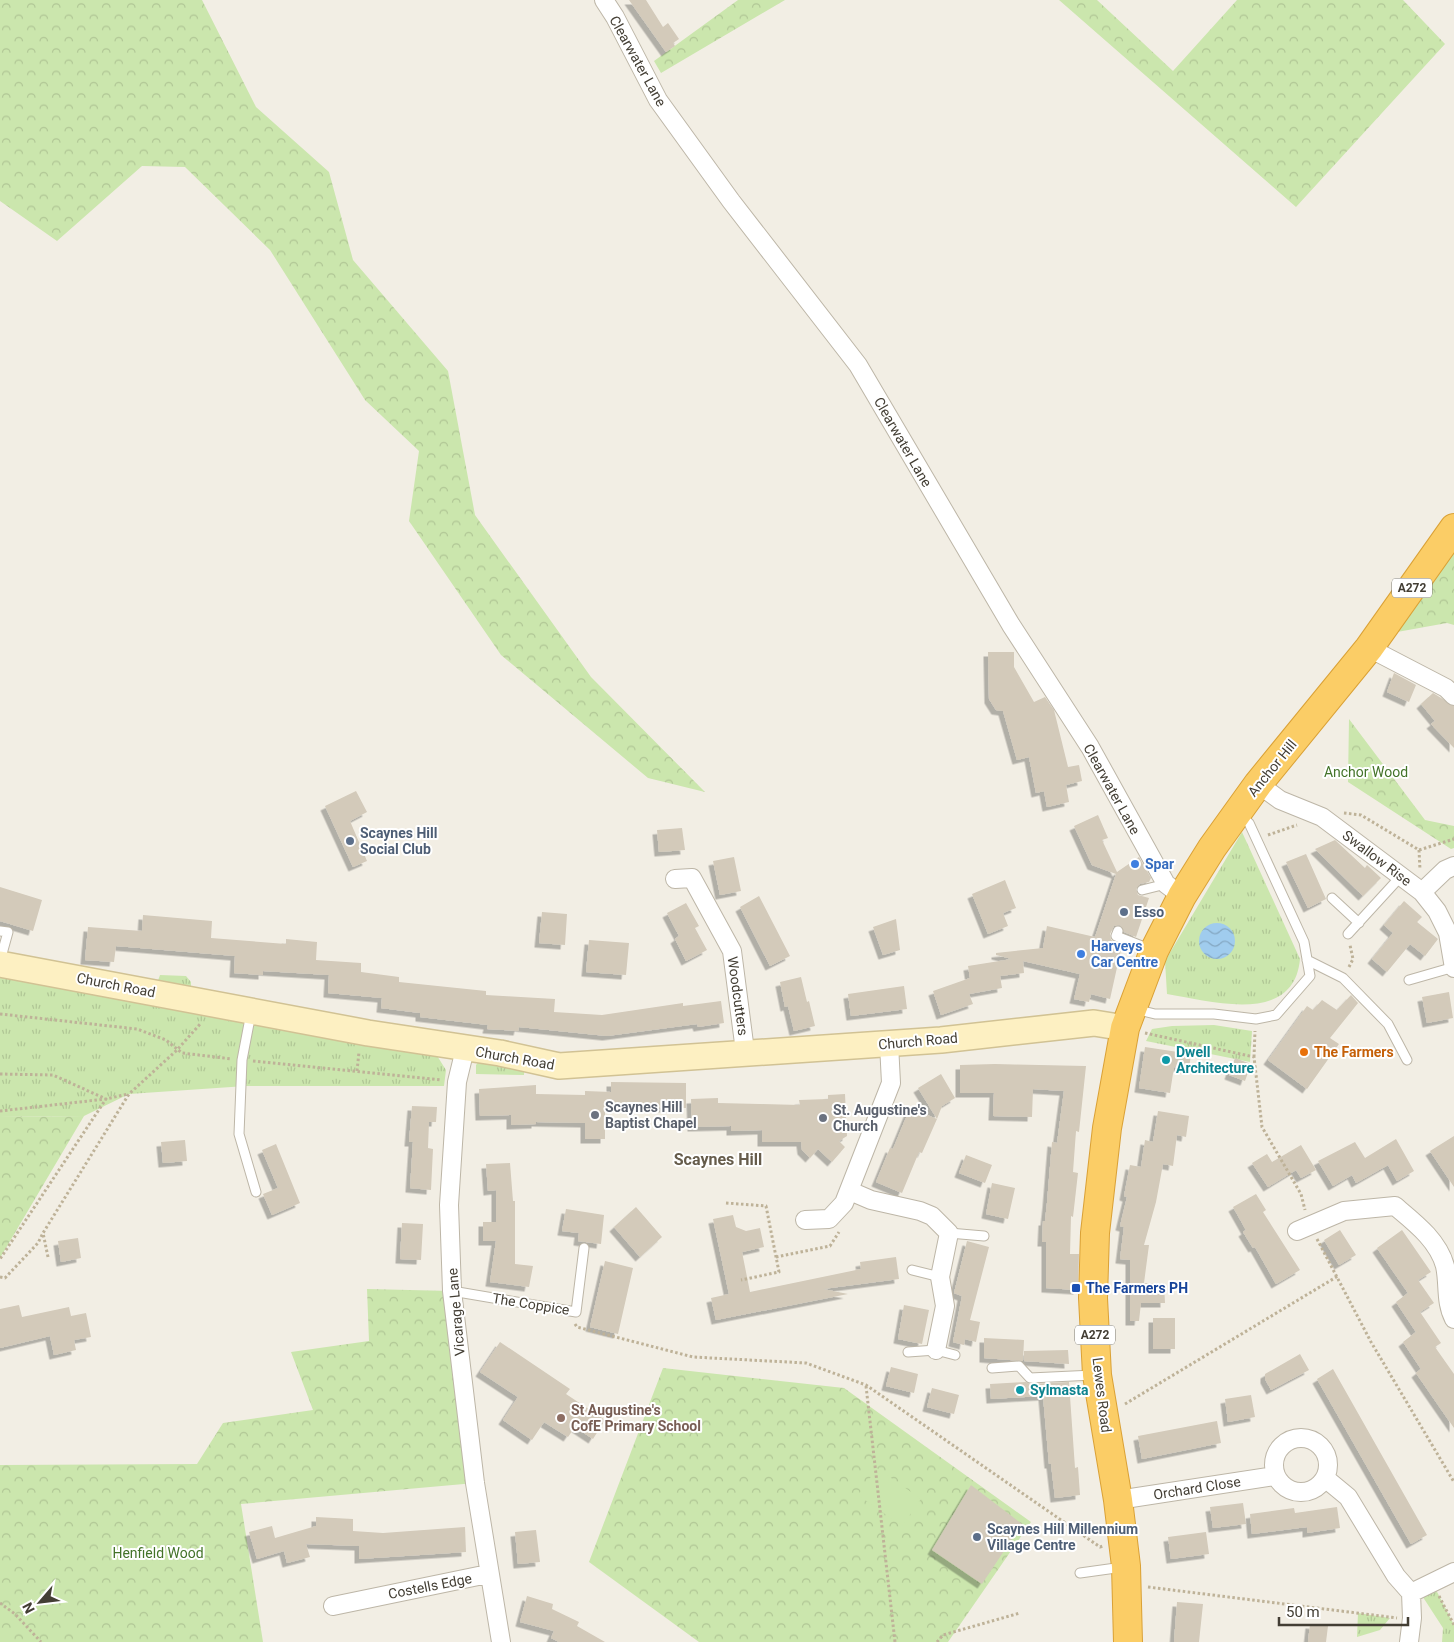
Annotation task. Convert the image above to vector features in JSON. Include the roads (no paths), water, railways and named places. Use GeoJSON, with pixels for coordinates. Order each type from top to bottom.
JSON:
{"type":"FeatureCollection","features":[{"type":"Feature","properties":{"kind":"highway","name":"Anchor Hill"},"geometry":{"type":"LineString","coordinates":[[1128,1018],[1154,951],[1174,890],[1212,848],[1258,784],[1369,648],[1454,528]]}},
{"type":"Feature","properties":{"kind":"highway","name":"Lewes Road"},"geometry":{"type":"LineString","coordinates":[[1128,1018],[1107,1128],[1095,1233],[1093,1298],[1097,1375],[1118,1500],[1126,1565],[1128,1642]]}},
{"type":"Feature","properties":{"kind":"street","name":"Clearwater Lane"},"geometry":{"type":"LineString","coordinates":[[604,0],[615,17],[658,100],[731,201],[858,365],[1010,625],[1090,747],[1174,890]]}},
{"type":"Feature","properties":{"kind":"street"},"geometry":{"type":"LineString","coordinates":[[1369,648],[1446,688],[1454,696]]}},
{"type":"Feature","properties":{"kind":"street","name":"Swallow Rise"},"geometry":{"type":"LineString","coordinates":[[1258,784],[1280,800],[1322,817],[1402,875],[1422,892],[1437,911],[1448,933],[1454,968]]}},
{"type":"Feature","properties":{"kind":"street"},"geometry":{"type":"LineString","coordinates":[[1422,892],[1445,870],[1454,866]]}},
{"type":"Feature","properties":{"kind":"street","name":"Woodcutters"},"geometry":{"type":"LineString","coordinates":[[675,879],[692,878],[732,951],[746,1051]]}},
{"type":"Feature","properties":{"kind":"street","name":"Church Road"},"geometry":{"type":"LineString","coordinates":[[0,962],[465,1049],[500,1053],[559,1066],[746,1051],[890,1044],[1128,1018]]}},
{"type":"Feature","properties":{"kind":"street"},"geometry":{"type":"LineString","coordinates":[[805,1220],[830,1219],[847,1197],[891,1083],[890,1044]]}},
{"type":"Feature","properties":{"kind":"street","name":"Vicarage Lane"},"geometry":{"type":"LineString","coordinates":[[465,1049],[457,1082],[449,1205],[452,1291],[488,1574]]}},
{"type":"Feature","properties":{"kind":"street"},"geometry":{"type":"LineString","coordinates":[[847,1197],[871,1200],[920,1211],[932,1216],[948,1234],[940,1277],[945,1306],[936,1350]]}},
{"type":"Feature","properties":{"kind":"street"},"geometry":{"type":"LineString","coordinates":[[1303,1227],[1344,1211],[1395,1206],[1426,1233],[1444,1265],[1448,1308],[1454,1319]]}},
{"type":"Feature","properties":{"kind":"street"},"geometry":{"type":"LineString","coordinates":[[1302,1438],[1319,1445],[1324,1452],[1328,1470],[1325,1478],[1319,1485],[1303,1493],[1286,1489],[1275,1476],[1273,1467],[1278,1449],[1285,1443],[1302,1438]]}},
{"type":"Feature","properties":{"kind":"street","name":"Orchard Close"},"geometry":{"type":"LineString","coordinates":[[1118,1500],[1275,1476]]}},
{"type":"Feature","properties":{"kind":"street"},"geometry":{"type":"LineString","coordinates":[[1325,1478],[1348,1497],[1396,1576],[1411,1593],[1412,1618],[1410,1642]]}},
{"type":"Feature","properties":{"kind":"street"},"geometry":{"type":"LineString","coordinates":[[1411,1593],[1433,1584],[1454,1572]]}},
{"type":"Feature","properties":{"kind":"street","name":"Costells Edge"},"geometry":{"type":"LineString","coordinates":[[333,1606],[488,1574],[501,1642]]}},
{"type":"Feature","properties":{"kind":"lane"},"geometry":{"type":"LineString","coordinates":[[1128,1018],[1155,1014],[1214,1014],[1256,1019],[1276,1015],[1310,976],[1304,942],[1249,823],[1238,812]]}},
{"type":"Feature","properties":{"kind":"lane"},"geometry":{"type":"LineString","coordinates":[[1348,934],[1402,875]]}},
{"type":"Feature","properties":{"kind":"lane"},"geometry":{"type":"LineString","coordinates":[[1142,890],[1174,890]]}},
{"type":"Feature","properties":{"kind":"lane"},"geometry":{"type":"LineString","coordinates":[[1332,898],[1359,923]]}},
{"type":"Feature","properties":{"kind":"lane"},"geometry":{"type":"LineString","coordinates":[[0,931],[8,932],[0,962]]}},
{"type":"Feature","properties":{"kind":"lane"},"geometry":{"type":"LineString","coordinates":[[1118,931],[1116,936],[1154,951]]}},
{"type":"Feature","properties":{"kind":"lane"},"geometry":{"type":"LineString","coordinates":[[1307,960],[1343,978],[1388,1024],[1407,1060]]}},
{"type":"Feature","properties":{"kind":"lane"},"geometry":{"type":"LineString","coordinates":[[1410,980],[1454,968]]}},
{"type":"Feature","properties":{"kind":"lane"},"geometry":{"type":"LineString","coordinates":[[252,1010],[242,1060],[239,1134],[256,1192]]}},
{"type":"Feature","properties":{"kind":"lane"},"geometry":{"type":"LineString","coordinates":[[948,1234],[984,1236]]}},
{"type":"Feature","properties":{"kind":"lane","name":"The Coppice"},"geometry":{"type":"LineString","coordinates":[[452,1291],[576,1312],[584,1248]]}},
{"type":"Feature","properties":{"kind":"lane"},"geometry":{"type":"LineString","coordinates":[[912,1270],[940,1277]]}},
{"type":"Feature","properties":{"kind":"lane"},"geometry":{"type":"LineString","coordinates":[[908,1352],[936,1350],[955,1355]]}},
{"type":"Feature","properties":{"kind":"lane"},"geometry":{"type":"LineString","coordinates":[[992,1368],[1019,1366],[1030,1378],[1097,1375]]}},
{"type":"Feature","properties":{"kind":"lane"},"geometry":{"type":"LineString","coordinates":[[1080,1573],[1126,1565]]}},
{"type":"Feature","properties":{"kind":"water"},"geometry":{"type":"Polygon","coordinates":[[[1217,923],[1229,929],[1235,941],[1229,953],[1217,959],[1205,953],[1199,941],[1205,929],[1217,923]]]}},
{"type":"Feature","properties":{"kind":"place","name":"Scaynes Hill Social Club"},"geometry":{"type":"Point","coordinates":[350,841]}},
{"type":"Feature","properties":{"kind":"place","name":"Spar"},"geometry":{"type":"Point","coordinates":[1135,864]}},
{"type":"Feature","properties":{"kind":"place","name":"Esso"},"geometry":{"type":"Point","coordinates":[1124,912]}},
{"type":"Feature","properties":{"kind":"place","name":"Harveys Car Centre"},"geometry":{"type":"Point","coordinates":[1081,954]}},
{"type":"Feature","properties":{"kind":"place","name":"The Farmers"},"geometry":{"type":"Point","coordinates":[1304,1052]}},
{"type":"Feature","properties":{"kind":"place","name":"Dwell Architecture"},"geometry":{"type":"Point","coordinates":[1166,1060]}},
{"type":"Feature","properties":{"kind":"place","name":"Scaynes Hill Baptist Chapel"},"geometry":{"type":"Point","coordinates":[595,1115]}},
{"type":"Feature","properties":{"kind":"place","name":"St. Augustine's Church"},"geometry":{"type":"Point","coordinates":[823,1118]}},
{"type":"Feature","properties":{"kind":"place","name":"The Farmers PH"},"geometry":{"type":"Point","coordinates":[1076,1288]}},
{"type":"Feature","properties":{"kind":"place","name":"Sylmasta"},"geometry":{"type":"Point","coordinates":[1020,1390]}},
{"type":"Feature","properties":{"kind":"place","name":"St Augustine's CofE Primary School"},"geometry":{"type":"Point","coordinates":[561,1418]}},
{"type":"Feature","properties":{"kind":"place","name":"Scaynes Hill Millennium Village Centre"},"geometry":{"type":"Point","coordinates":[977,1537]}},
{"type":"Feature","properties":{"kind":"district","name":"Scaynes Hill"},"geometry":{"type":"Point","coordinates":[718,1159]}},
{"type":"Feature","properties":{"kind":"park label","name":"Anchor Wood"},"geometry":{"type":"Point","coordinates":[1366,772]}},
{"type":"Feature","properties":{"kind":"park label","name":"Henfield Wood"},"geometry":{"type":"Point","coordinates":[158,1553]}}]}
